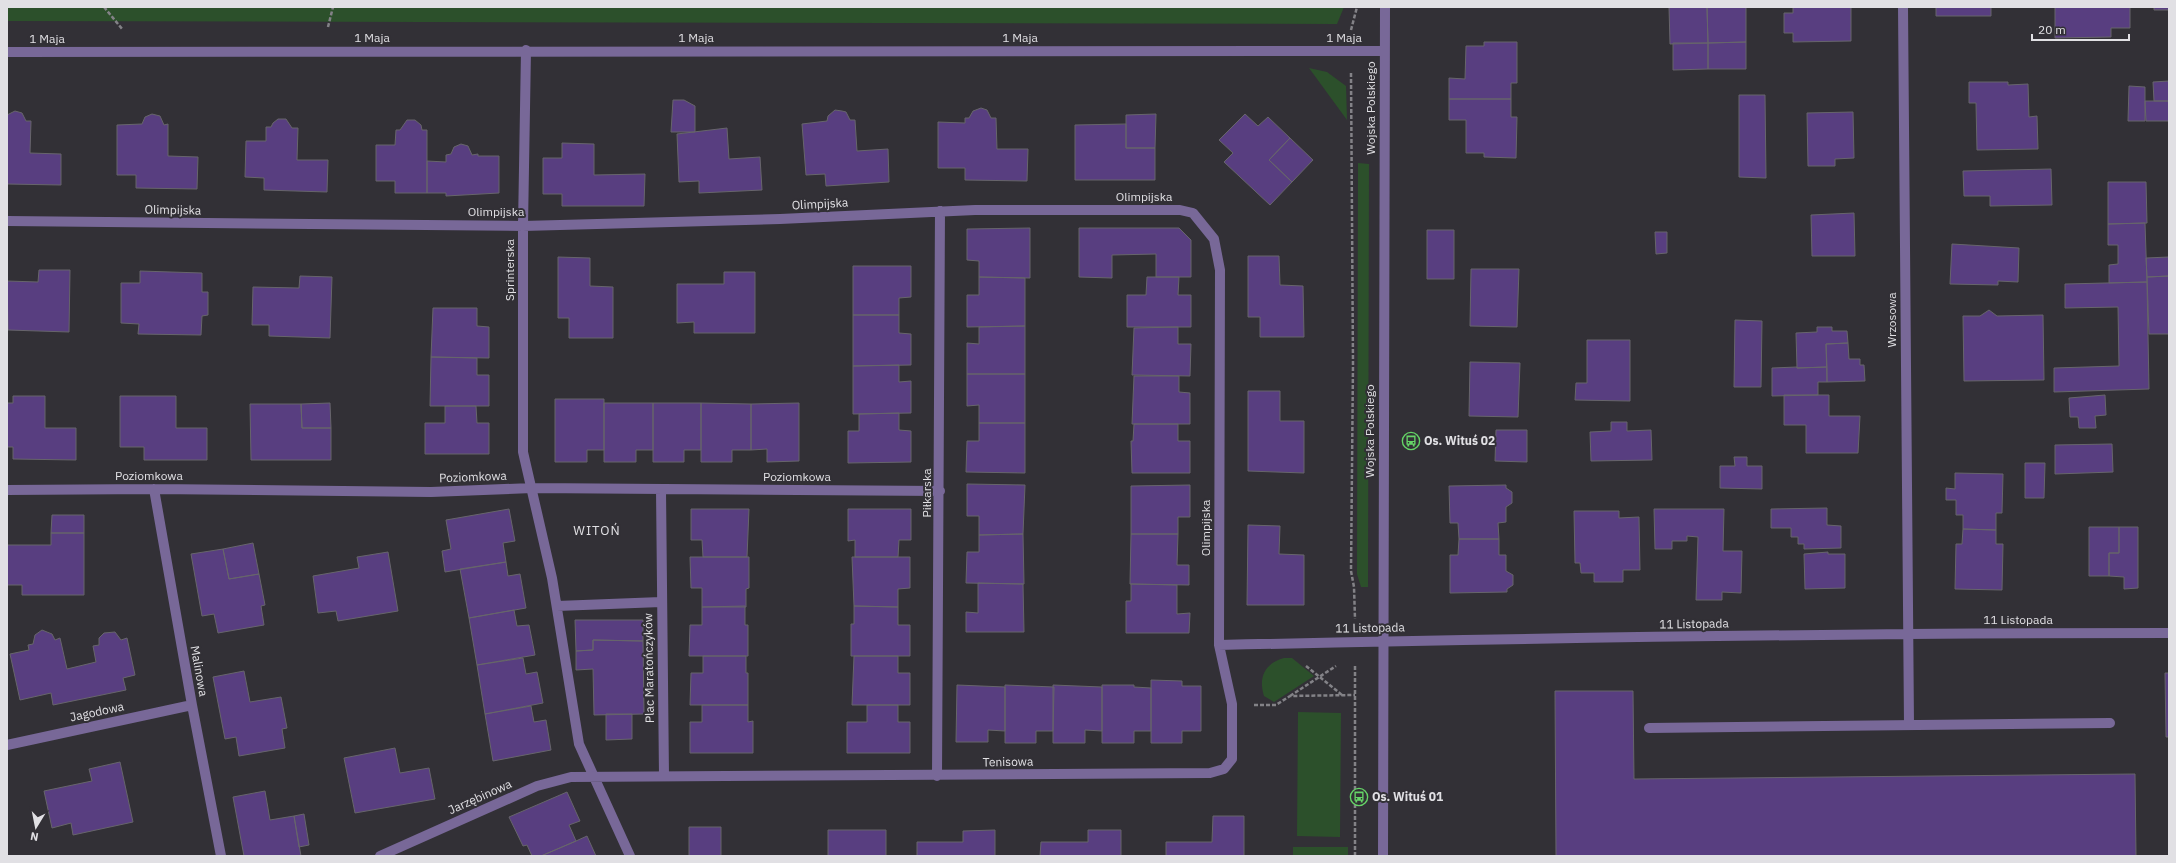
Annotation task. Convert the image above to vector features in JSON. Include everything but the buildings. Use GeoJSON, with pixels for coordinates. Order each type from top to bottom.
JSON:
{"type":"FeatureCollection","features":[{"type":"Feature","properties":{"kind":"street","name":"Wojska Polskiego"},"geometry":{"type":"LineString","coordinates":[[1383,856],[1384,7]]}},
{"type":"Feature","properties":{"kind":"street","name":"Wrzosowa"},"geometry":{"type":"LineString","coordinates":[[1903,7],[1909,725]]}},
{"type":"Feature","properties":{"kind":"street","name":"1 Maja"},"geometry":{"type":"LineString","coordinates":[[7,52],[526,50],[1384,51]]}},
{"type":"Feature","properties":{"kind":"street","name":"Sprinterska"},"geometry":{"type":"LineString","coordinates":[[526,50],[523,226],[523,452],[532,488]]}},
{"type":"Feature","properties":{"kind":"street","name":"Olimpijska"},"geometry":{"type":"LineString","coordinates":[[7,221],[523,226],[780,219],[940,211],[1180,210],[1193,213],[1214,239],[1220,270],[1219,645]]}},
{"type":"Feature","properties":{"kind":"street","name":"Piłkarska"},"geometry":{"type":"LineString","coordinates":[[938,776],[940,211]]}},
{"type":"Feature","properties":{"kind":"street","name":"Poziomkowa"},"geometry":{"type":"LineString","coordinates":[[7,490],[154,489],[432,492],[532,488],[940,491]]}},
{"type":"Feature","properties":{"kind":"street"},"geometry":{"type":"LineString","coordinates":[[532,488],[557,606],[579,744],[630,856]]}},
{"type":"Feature","properties":{"kind":"street","name":"Malinowa"},"geometry":{"type":"LineString","coordinates":[[154,489],[192,705],[221,856]]}},
{"type":"Feature","properties":{"kind":"street","name":"Plac Maratończyków"},"geometry":{"type":"LineString","coordinates":[[661,490],[664,776]]}},
{"type":"Feature","properties":{"kind":"street"},"geometry":{"type":"LineString","coordinates":[[557,606],[661,602]]}},
{"type":"Feature","properties":{"kind":"street","name":"11 Listopada"},"geometry":{"type":"LineString","coordinates":[[1219,645],[1908,633],[2169,633]]}},
{"type":"Feature","properties":{"kind":"street","name":"Tenisowa"},"geometry":{"type":"LineString","coordinates":[[664,776],[938,776],[1210,773],[1224,769],[1232,759],[1232,704],[1219,645]]}},
{"type":"Feature","properties":{"kind":"street","name":"Jagodowa"},"geometry":{"type":"LineString","coordinates":[[7,745],[192,705]]}},
{"type":"Feature","properties":{"kind":"street"},"geometry":{"type":"LineString","coordinates":[[1649,728],[2110,723]]}},
{"type":"Feature","properties":{"kind":"street"},"geometry":{"type":"LineString","coordinates":[[594,778],[664,776]]}},
{"type":"Feature","properties":{"kind":"street","name":"Jarzębinowa"},"geometry":{"type":"LineString","coordinates":[[380,856],[537,786],[571,777],[594,778]]}},
{"type":"Feature","properties":{"kind":"path"},"geometry":{"type":"LineString","coordinates":[[328,27],[333,7]]}},
{"type":"Feature","properties":{"kind":"path"},"geometry":{"type":"LineString","coordinates":[[1351,30],[1357,7]]}},
{"type":"Feature","properties":{"kind":"path"},"geometry":{"type":"LineString","coordinates":[[1351,76],[1353,364],[1351,571],[1354,587],[1355,616]]}},
{"type":"Feature","properties":{"kind":"path"},"geometry":{"type":"LineString","coordinates":[[1279,644],[1342,695]]}},
{"type":"Feature","properties":{"kind":"path"},"geometry":{"type":"LineString","coordinates":[[1355,661],[1355,856]]}},
{"type":"Feature","properties":{"kind":"path"},"geometry":{"type":"LineString","coordinates":[[1232,704],[1276,705],[1337,665]]}},
{"type":"Feature","properties":{"kind":"path"},"geometry":{"type":"LineString","coordinates":[[1290,696],[1355,695]]}},
{"type":"Feature","properties":{"kind":"green space"},"geometry":{"type":"Polygon","coordinates":[[[7,7],[1344,7],[1337,24],[7,21],[7,7]]]}},
{"type":"Feature","properties":{"kind":"green space"},"geometry":{"type":"Polygon","coordinates":[[[1309,68],[1327,72],[1346,86],[1347,120],[1309,68]]]}},
{"type":"Feature","properties":{"kind":"green space"},"geometry":{"type":"Polygon","coordinates":[[[1358,163],[1369,164],[1368,587],[1361,587],[1357,574],[1358,163]]]}},
{"type":"Feature","properties":{"kind":"green space"},"geometry":{"type":"Polygon","coordinates":[[[1284,658],[1292,658],[1314,676],[1274,702],[1264,696],[1262,689],[1263,677],[1268,667],[1272,663],[1284,658]]]}},
{"type":"Feature","properties":{"kind":"green space"},"geometry":{"type":"Polygon","coordinates":[[[1298,712],[1341,713],[1340,837],[1297,836],[1298,712]]]}},
{"type":"Feature","properties":{"kind":"green space"},"geometry":{"type":"Polygon","coordinates":[[[1293,847],[1348,847],[1348,856],[1293,856],[1293,847]]]}},
{"type":"Feature","properties":{"kind":"place","name":"Os. Wituś 02"},"geometry":{"type":"Point","coordinates":[1411,441]}},
{"type":"Feature","properties":{"kind":"place","name":"Os. Wituś 01"},"geometry":{"type":"Point","coordinates":[1359,797]}},
{"type":"Feature","properties":{"kind":"district","name":"WITOŃ"},"geometry":{"type":"Point","coordinates":[597,530]}}]}
